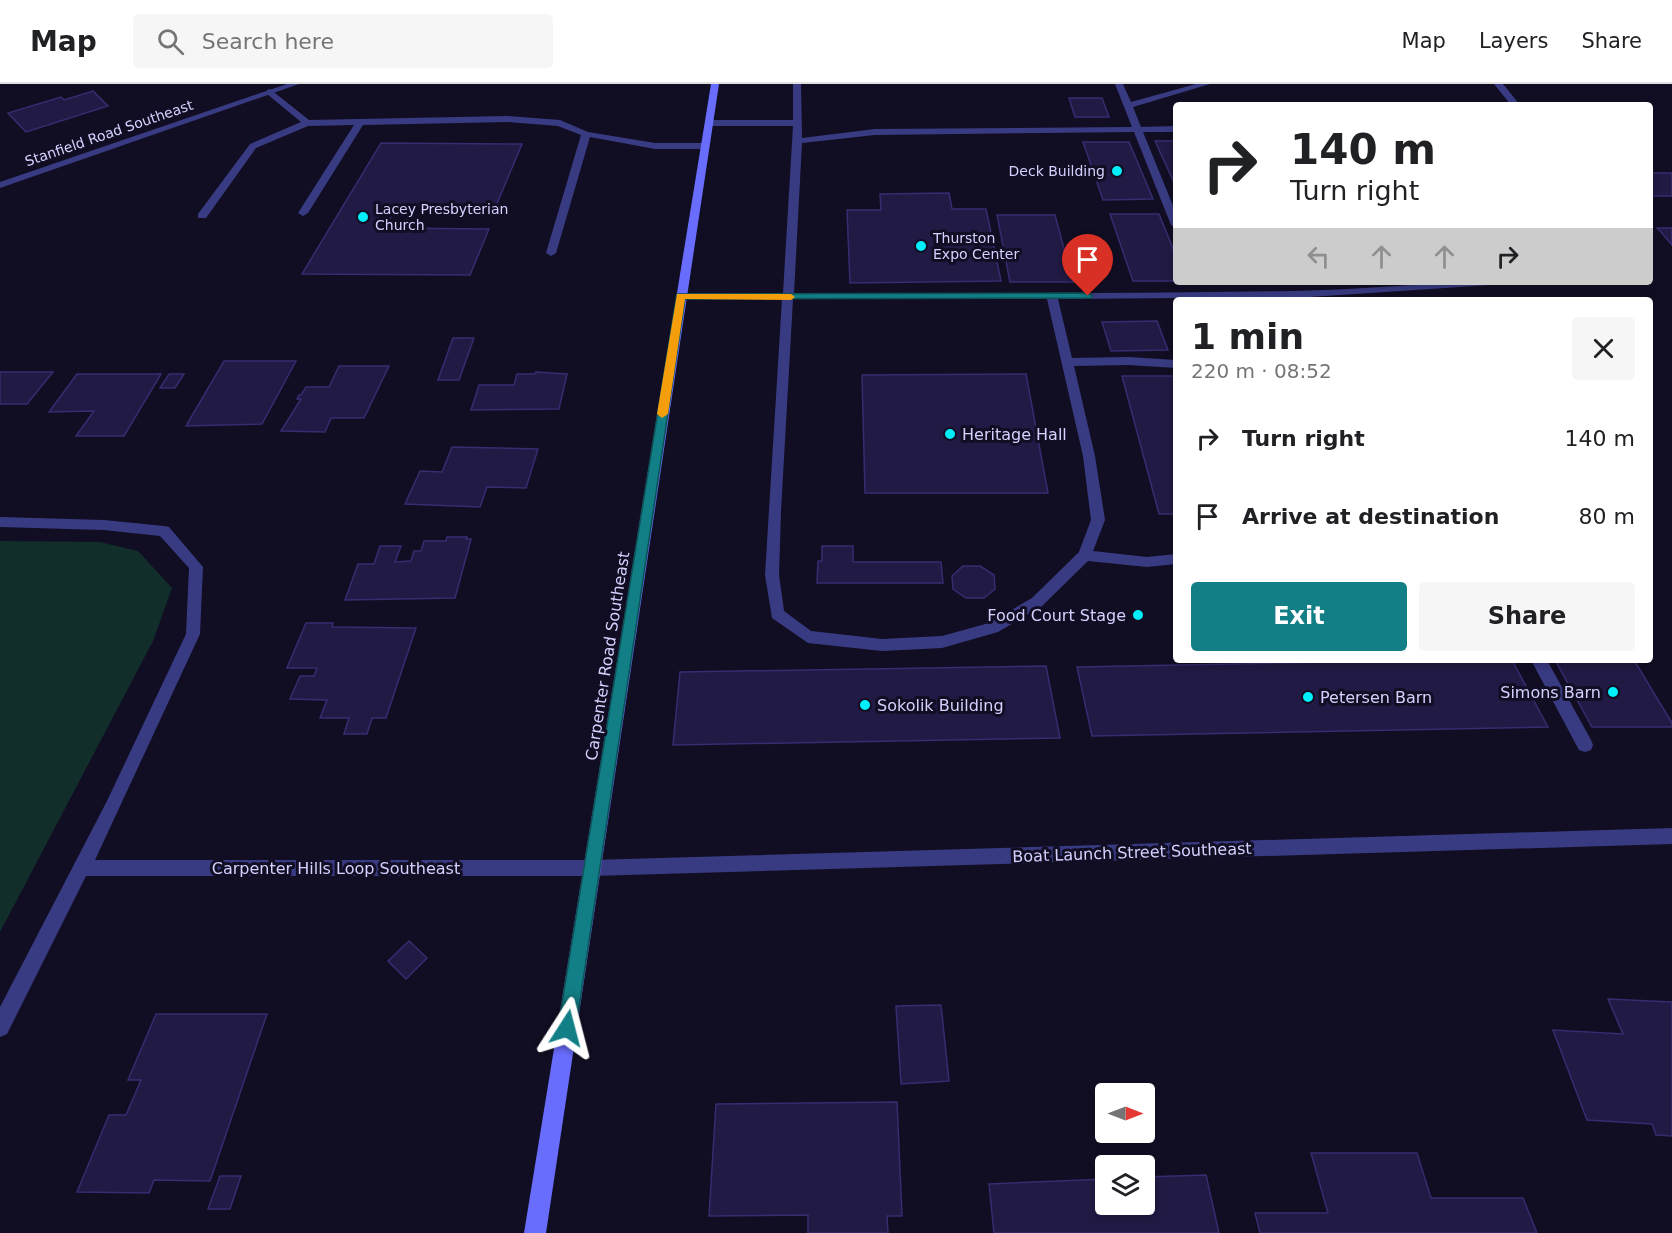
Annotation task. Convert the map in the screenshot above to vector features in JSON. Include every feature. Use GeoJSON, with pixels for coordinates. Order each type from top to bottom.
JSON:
{"type":"FeatureCollection","features":[{"type":"Feature","properties":{"kind":"street","name":"Stanfield Road Southeast"},"geometry":{"type":"LineString","coordinates":[[0,184],[295,84]]}},
{"type":"Feature","properties":{"kind":"street","name":"Carpenter Road Southeast"},"geometry":{"type":"LineString","coordinates":[[535,1233],[715,84]]}},
{"type":"Feature","properties":{"kind":"street"},"geometry":{"type":"LineString","coordinates":[[797,84],[798,141],[774,521],[772,575],[777,614],[808,636],[882,645],[942,642],[993,628],[1037,602],[1085,555],[1098,520],[1089,456],[1052,296]]}},
{"type":"Feature","properties":{"kind":"street"},"geometry":{"type":"LineString","coordinates":[[1119,84],[1173,218]]}},
{"type":"Feature","properties":{"kind":"street"},"geometry":{"type":"LineString","coordinates":[[1129,105],[1206,84]]}},
{"type":"Feature","properties":{"kind":"street"},"geometry":{"type":"LineString","coordinates":[[1498,84],[1513,102]]}},
{"type":"Feature","properties":{"kind":"street"},"geometry":{"type":"LineString","coordinates":[[270,92],[307,123]]}},
{"type":"Feature","properties":{"kind":"street"},"geometry":{"type":"LineString","coordinates":[[202,216],[253,146],[307,123],[508,119],[560,123],[586,134],[656,146],[705,146]]}},
{"type":"Feature","properties":{"kind":"street"},"geometry":{"type":"LineString","coordinates":[[303,213],[360,122]]}},
{"type":"Feature","properties":{"kind":"street"},"geometry":{"type":"LineString","coordinates":[[709,123],[797,123]]}},
{"type":"Feature","properties":{"kind":"street"},"geometry":{"type":"LineString","coordinates":[[798,141],[875,132],[1173,129]]}},
{"type":"Feature","properties":{"kind":"street"},"geometry":{"type":"LineString","coordinates":[[551,253],[586,134]]}},
{"type":"Feature","properties":{"kind":"street"},"geometry":{"type":"LineString","coordinates":[[1201,285],[1205,296]]}},
{"type":"Feature","properties":{"kind":"street"},"geometry":{"type":"LineString","coordinates":[[681,296],[1343,296],[1395,285]]}},
{"type":"Feature","properties":{"kind":"street"},"geometry":{"type":"LineString","coordinates":[[1067,362],[1129,361],[1173,364]]}},
{"type":"Feature","properties":{"kind":"street"},"geometry":{"type":"LineString","coordinates":[[0,522],[104,525],[164,531],[196,567],[193,634],[113,806],[0,1027]]}},
{"type":"Feature","properties":{"kind":"street"},"geometry":{"type":"LineString","coordinates":[[1085,555],[1147,562],[1173,559]]}},
{"type":"Feature","properties":{"kind":"street"},"geometry":{"type":"LineString","coordinates":[[1541,663],[1585,745]]}},
{"type":"Feature","properties":{"kind":"street","name":"Boat Launch Street Southeast"},"geometry":{"type":"LineString","coordinates":[[592,868],[1672,836]]}},
{"type":"Feature","properties":{"kind":"street","name":"Carpenter Hills Loop Southeast"},"geometry":{"type":"LineString","coordinates":[[81,868],[592,868]]}},
{"type":"Feature","properties":{"kind":"green space"},"geometry":{"type":"Polygon","coordinates":[[[0,541],[100,542],[138,551],[172,588],[153,641],[0,932],[0,541]]]}},
{"type":"Feature","properties":{"kind":"building"},"geometry":{"type":"Polygon","coordinates":[[[93,91],[108,106],[26,132],[8,113],[61,97],[64,100],[93,91]]]}},
{"type":"Feature","properties":{"kind":"building"},"geometry":{"type":"Polygon","coordinates":[[[1069,98],[1102,98],[1109,117],[1075,117],[1069,98]]]}},
{"type":"Feature","properties":{"kind":"building"},"geometry":{"type":"Polygon","coordinates":[[[1155,141],[1173,141],[1173,180],[1155,141]]]}},
{"type":"Feature","properties":{"kind":"building","name":"Deck Building"},"geometry":{"type":"Polygon","coordinates":[[[1083,142],[1129,142],[1153,199],[1103,200],[1083,142]]]}},
{"type":"Feature","properties":{"kind":"building","name":"Lacey Presbyterian Church"},"geometry":{"type":"Polygon","coordinates":[[[381,143],[522,144],[496,206],[397,206],[385,228],[489,229],[470,275],[302,274],[381,143]]]}},
{"type":"Feature","properties":{"kind":"building"},"geometry":{"type":"Polygon","coordinates":[[[1653,173],[1672,173],[1672,196],[1653,196],[1653,173]]]}},
{"type":"Feature","properties":{"kind":"building","name":"Thurston Expo Center"},"geometry":{"type":"Polygon","coordinates":[[[949,193],[952,209],[986,209],[1001,281],[850,283],[847,210],[881,210],[880,194],[949,193]]]}},
{"type":"Feature","properties":{"kind":"building"},"geometry":{"type":"Polygon","coordinates":[[[1110,214],[1159,214],[1173,249],[1173,281],[1133,281],[1110,214]]]}},
{"type":"Feature","properties":{"kind":"building"},"geometry":{"type":"Polygon","coordinates":[[[997,215],[1055,215],[1073,282],[1010,282],[997,215]]]}},
{"type":"Feature","properties":{"kind":"building"},"geometry":{"type":"Polygon","coordinates":[[[1657,228],[1672,228],[1672,245],[1662,233],[1657,228]]]}},
{"type":"Feature","properties":{"kind":"building"},"geometry":{"type":"Polygon","coordinates":[[[1157,321],[1168,350],[1111,351],[1102,322],[1157,321]]]}},
{"type":"Feature","properties":{"kind":"building"},"geometry":{"type":"Polygon","coordinates":[[[453,338],[474,338],[459,380],[438,380],[453,338]]]}},
{"type":"Feature","properties":{"kind":"building"},"geometry":{"type":"Polygon","coordinates":[[[224,361],[296,361],[262,424],[186,426],[224,361]]]}},
{"type":"Feature","properties":{"kind":"building"},"geometry":{"type":"Polygon","coordinates":[[[339,366],[389,366],[364,418],[331,418],[325,432],[281,431],[301,399],[297,399],[299,395],[306,387],[329,387],[339,366]]]}},
{"type":"Feature","properties":{"kind":"building"},"geometry":{"type":"Polygon","coordinates":[[[0,372],[53,372],[27,404],[0,404],[0,372]]]}},
{"type":"Feature","properties":{"kind":"building"},"geometry":{"type":"Polygon","coordinates":[[[536,372],[567,374],[559,409],[471,410],[479,385],[514,385],[517,374],[535,374],[536,372]]]}},
{"type":"Feature","properties":{"kind":"building"},"geometry":{"type":"Polygon","coordinates":[[[77,374],[161,374],[124,436],[76,436],[94,411],[49,412],[77,374]]]}},
{"type":"Feature","properties":{"kind":"building"},"geometry":{"type":"Polygon","coordinates":[[[169,374],[184,374],[175,388],[160,388],[169,374]]]}},
{"type":"Feature","properties":{"kind":"building","name":"Heritage Hall"},"geometry":{"type":"Polygon","coordinates":[[[1026,374],[1048,493],[865,493],[862,375],[1026,374]]]}},
{"type":"Feature","properties":{"kind":"building"},"geometry":{"type":"Polygon","coordinates":[[[1122,376],[1173,376],[1173,514],[1159,514],[1122,376]]]}},
{"type":"Feature","properties":{"kind":"building"},"geometry":{"type":"Polygon","coordinates":[[[452,447],[538,449],[526,488],[487,487],[480,507],[405,504],[420,471],[442,472],[452,447]]]}},
{"type":"Feature","properties":{"kind":"building"},"geometry":{"type":"Polygon","coordinates":[[[447,537],[471,539],[455,598],[345,600],[358,564],[374,564],[380,546],[401,546],[395,562],[411,561],[414,551],[421,551],[424,541],[446,541],[447,537]]]}},
{"type":"Feature","properties":{"kind":"building"},"geometry":{"type":"Polygon","coordinates":[[[822,546],[853,546],[853,562],[941,562],[943,583],[817,583],[818,561],[822,561],[822,546]]]}},
{"type":"Feature","properties":{"kind":"building"},"geometry":{"type":"Polygon","coordinates":[[[963,566],[980,566],[994,575],[995,589],[984,598],[966,598],[953,589],[952,576],[963,566]]]}},
{"type":"Feature","properties":{"kind":"building"},"geometry":{"type":"Polygon","coordinates":[[[306,623],[333,623],[332,627],[416,628],[386,718],[372,718],[367,734],[344,734],[349,718],[320,718],[327,700],[290,699],[300,676],[314,676],[317,668],[287,668],[306,623]]]}},
{"type":"Feature","properties":{"kind":"building","name":"Petersen Barn"},"geometry":{"type":"Polygon","coordinates":[[[1283,663],[1514,663],[1548,727],[1092,736],[1077,667],[1283,663]]]}},
{"type":"Feature","properties":{"kind":"building","name":"Simons Barn"},"geometry":{"type":"Polygon","coordinates":[[[1557,663],[1636,663],[1672,723],[1672,727],[1592,727],[1557,663]]]}},
{"type":"Feature","properties":{"kind":"building","name":"Sokolik Building"},"geometry":{"type":"Polygon","coordinates":[[[1046,666],[1060,738],[673,745],[680,672],[1046,666]]]}},
{"type":"Feature","properties":{"kind":"building"},"geometry":{"type":"Polygon","coordinates":[[[409,941],[427,958],[406,979],[388,961],[409,941]]]}},
{"type":"Feature","properties":{"kind":"building"},"geometry":{"type":"Polygon","coordinates":[[[1608,999],[1672,1002],[1672,1136],[1656,1135],[1652,1124],[1587,1120],[1553,1030],[1623,1034],[1608,999]]]}},
{"type":"Feature","properties":{"kind":"building"},"geometry":{"type":"Polygon","coordinates":[[[941,1005],[949,1081],[901,1084],[896,1006],[941,1005]]]}},
{"type":"Feature","properties":{"kind":"building"},"geometry":{"type":"Polygon","coordinates":[[[156,1014],[267,1014],[210,1181],[154,1180],[149,1193],[77,1192],[109,1115],[126,1115],[141,1080],[128,1080],[156,1014]]]}},
{"type":"Feature","properties":{"kind":"building"},"geometry":{"type":"Polygon","coordinates":[[[897,1102],[902,1216],[887,1216],[888,1233],[808,1233],[808,1215],[709,1216],[716,1104],[897,1102]]]}},
{"type":"Feature","properties":{"kind":"building"},"geometry":{"type":"Polygon","coordinates":[[[1311,1153],[1417,1153],[1431,1198],[1523,1198],[1537,1233],[1260,1233],[1255,1213],[1328,1213],[1311,1153]]]}},
{"type":"Feature","properties":{"kind":"building"},"geometry":{"type":"Polygon","coordinates":[[[1206,1175],[1219,1233],[994,1233],[989,1184],[1095,1179],[1095,1215],[1155,1215],[1155,1177],[1206,1175]]]}},
{"type":"Feature","properties":{"kind":"building"},"geometry":{"type":"Polygon","coordinates":[[[220,1176],[241,1176],[230,1209],[208,1209],[220,1176]]]}},
{"type":"Feature","properties":{"kind":"slow traffic"},"geometry":{"type":"LineString","coordinates":[[662,414],[681,296],[791,297]]}},
{"type":"Feature","properties":{"kind":"place","name":"Deck Building"},"geometry":{"type":"Point","coordinates":[1117,171]}},
{"type":"Feature","properties":{"kind":"place","name":"Lacey Presbyterian Church"},"geometry":{"type":"Point","coordinates":[363,217]}},
{"type":"Feature","properties":{"kind":"place","name":"Thurston Expo Center"},"geometry":{"type":"Point","coordinates":[921,246]}},
{"type":"Feature","properties":{"kind":"place","name":"Heritage Hall"},"geometry":{"type":"Point","coordinates":[950,434]}},
{"type":"Feature","properties":{"kind":"place","name":"Food Court Stage"},"geometry":{"type":"Point","coordinates":[1138,615]}},
{"type":"Feature","properties":{"kind":"place","name":"Simons Barn"},"geometry":{"type":"Point","coordinates":[1613,692]}},
{"type":"Feature","properties":{"kind":"place","name":"Petersen Barn"},"geometry":{"type":"Point","coordinates":[1308,697]}},
{"type":"Feature","properties":{"kind":"place","name":"Sokolik Building"},"geometry":{"type":"Point","coordinates":[865,705]}},
{"type":"Feature","properties":{"kind":"route"},"geometry":{"type":"LineString","coordinates":[[567,1028],[681,296],[1088,296]]}}]}
